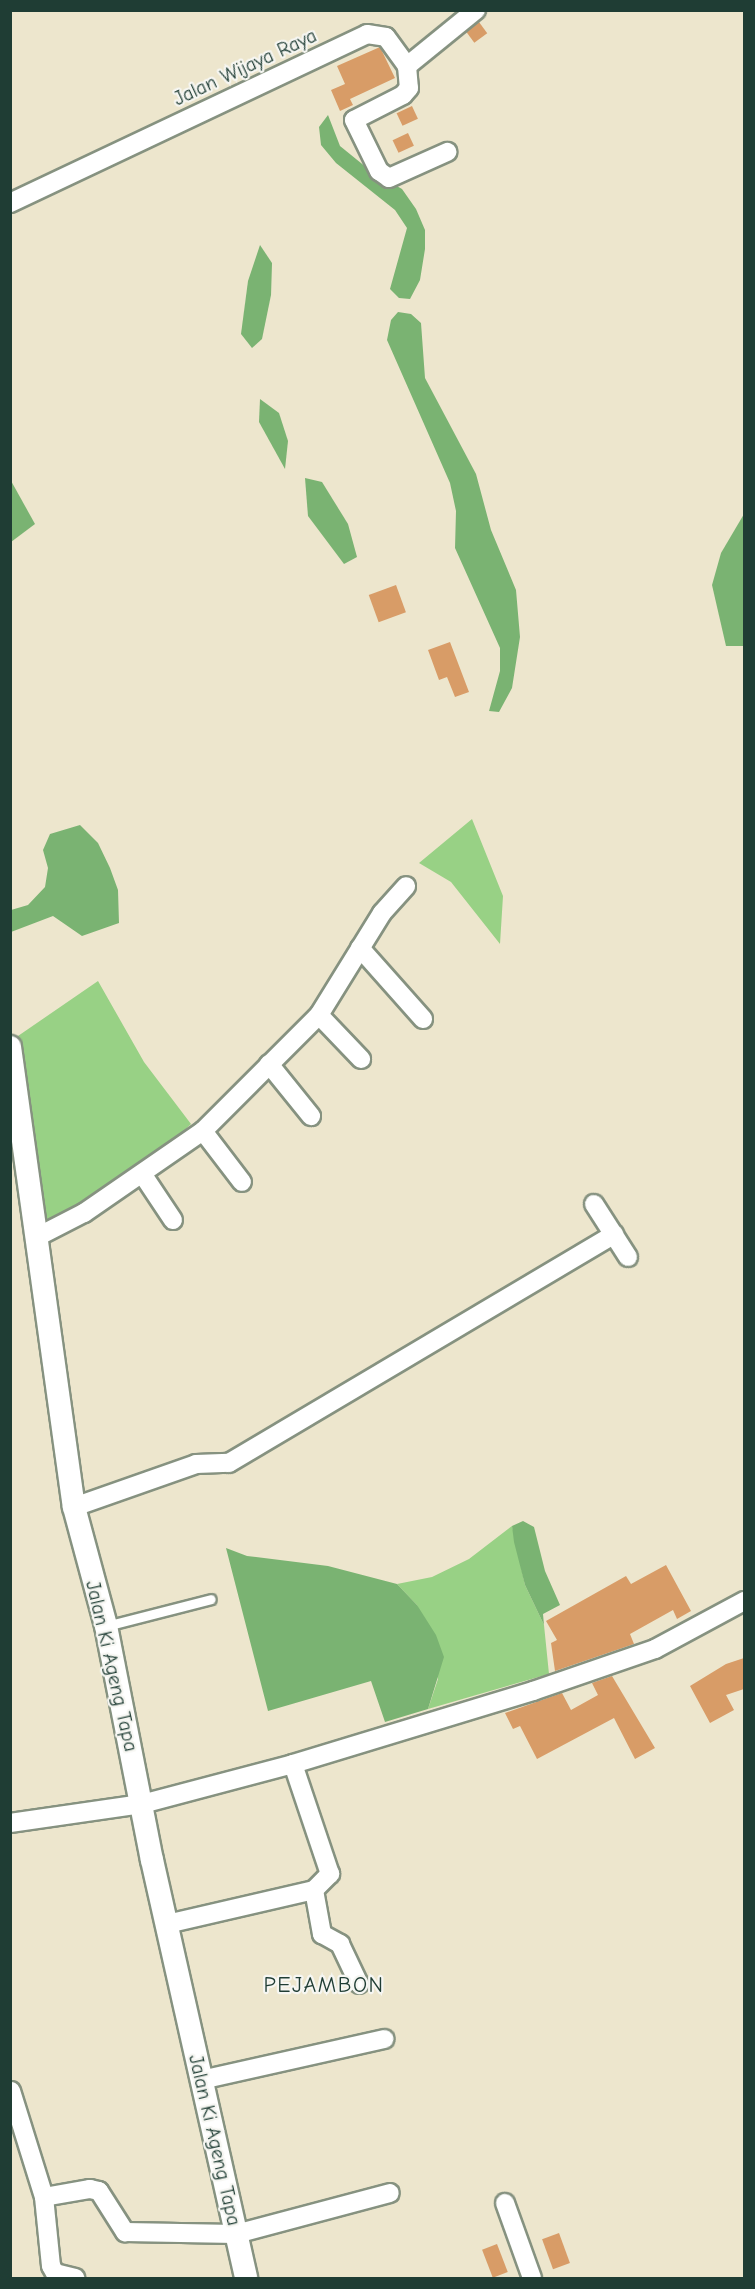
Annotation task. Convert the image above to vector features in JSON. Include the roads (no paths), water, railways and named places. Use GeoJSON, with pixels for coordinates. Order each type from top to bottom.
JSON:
{"type":"FeatureCollection","features":[{"type":"Feature","properties":{"kind":"street"},"geometry":{"type":"LineString","coordinates":[[447,152],[389,177],[379,171],[354,120],[403,95],[409,88],[407,66],[476,10]]}},
{"type":"Feature","properties":{"kind":"street","name":"Jalan Wijaya Raya"},"geometry":{"type":"LineString","coordinates":[[10,203],[367,34],[386,37],[407,66]]}},
{"type":"Feature","properties":{"kind":"street"},"geometry":{"type":"LineString","coordinates":[[37,1237],[143,1175],[202,1131],[319,1015],[360,948],[406,886]]}},
{"type":"Feature","properties":{"kind":"street"},"geometry":{"type":"LineString","coordinates":[[360,948],[423,1019]]}},
{"type":"Feature","properties":{"kind":"street"},"geometry":{"type":"LineString","coordinates":[[319,1015],[361,1059]]}},
{"type":"Feature","properties":{"kind":"street","name":"Jalan Ki Ageng Tapa"},"geometry":{"type":"LineString","coordinates":[[10,1047],[74,1507],[106,1626],[166,1924],[246,2278]]}},
{"type":"Feature","properties":{"kind":"street"},"geometry":{"type":"LineString","coordinates":[[269,1064],[311,1116]]}},
{"type":"Feature","properties":{"kind":"street"},"geometry":{"type":"LineString","coordinates":[[202,1131],[242,1182]]}},
{"type":"Feature","properties":{"kind":"street"},"geometry":{"type":"LineString","coordinates":[[143,1175],[173,1220]]}},
{"type":"Feature","properties":{"kind":"street"},"geometry":{"type":"LineString","coordinates":[[594,1204],[628,1257]]}},
{"type":"Feature","properties":{"kind":"street"},"geometry":{"type":"LineString","coordinates":[[74,1507],[196,1464],[229,1463],[614,1234]]}},
{"type":"Feature","properties":{"kind":"street"},"geometry":{"type":"LineString","coordinates":[[11,1828],[142,1804],[293,1764],[622,1662],[655,1649],[744,1601]]}},
{"type":"Feature","properties":{"kind":"street"},"geometry":{"type":"LineString","coordinates":[[166,1924],[314,1890],[330,1874],[293,1764]]}},
{"type":"Feature","properties":{"kind":"street"},"geometry":{"type":"LineString","coordinates":[[314,1890],[322,1934],[340,1944],[359,1984]]}},
{"type":"Feature","properties":{"kind":"street"},"geometry":{"type":"LineString","coordinates":[[201,2080],[384,2039]]}},
{"type":"Feature","properties":{"kind":"street"},"geometry":{"type":"LineString","coordinates":[[11,2087],[44,2197],[51,2266],[55,2273],[75,2278]]}},
{"type":"Feature","properties":{"kind":"street"},"geometry":{"type":"LineString","coordinates":[[44,2197],[90,2189],[99,2192],[125,2232],[237,2234],[390,2193]]}},
{"type":"Feature","properties":{"kind":"street"},"geometry":{"type":"LineString","coordinates":[[505,2203],[532,2278]]}},
{"type":"Feature","properties":{"kind":"lane"},"geometry":{"type":"LineString","coordinates":[[106,1626],[211,1599]]}},
{"type":"Feature","properties":{"kind":"district","name":"PEJAMBON"},"geometry":{"type":"Point","coordinates":[324,1986]}}]}
